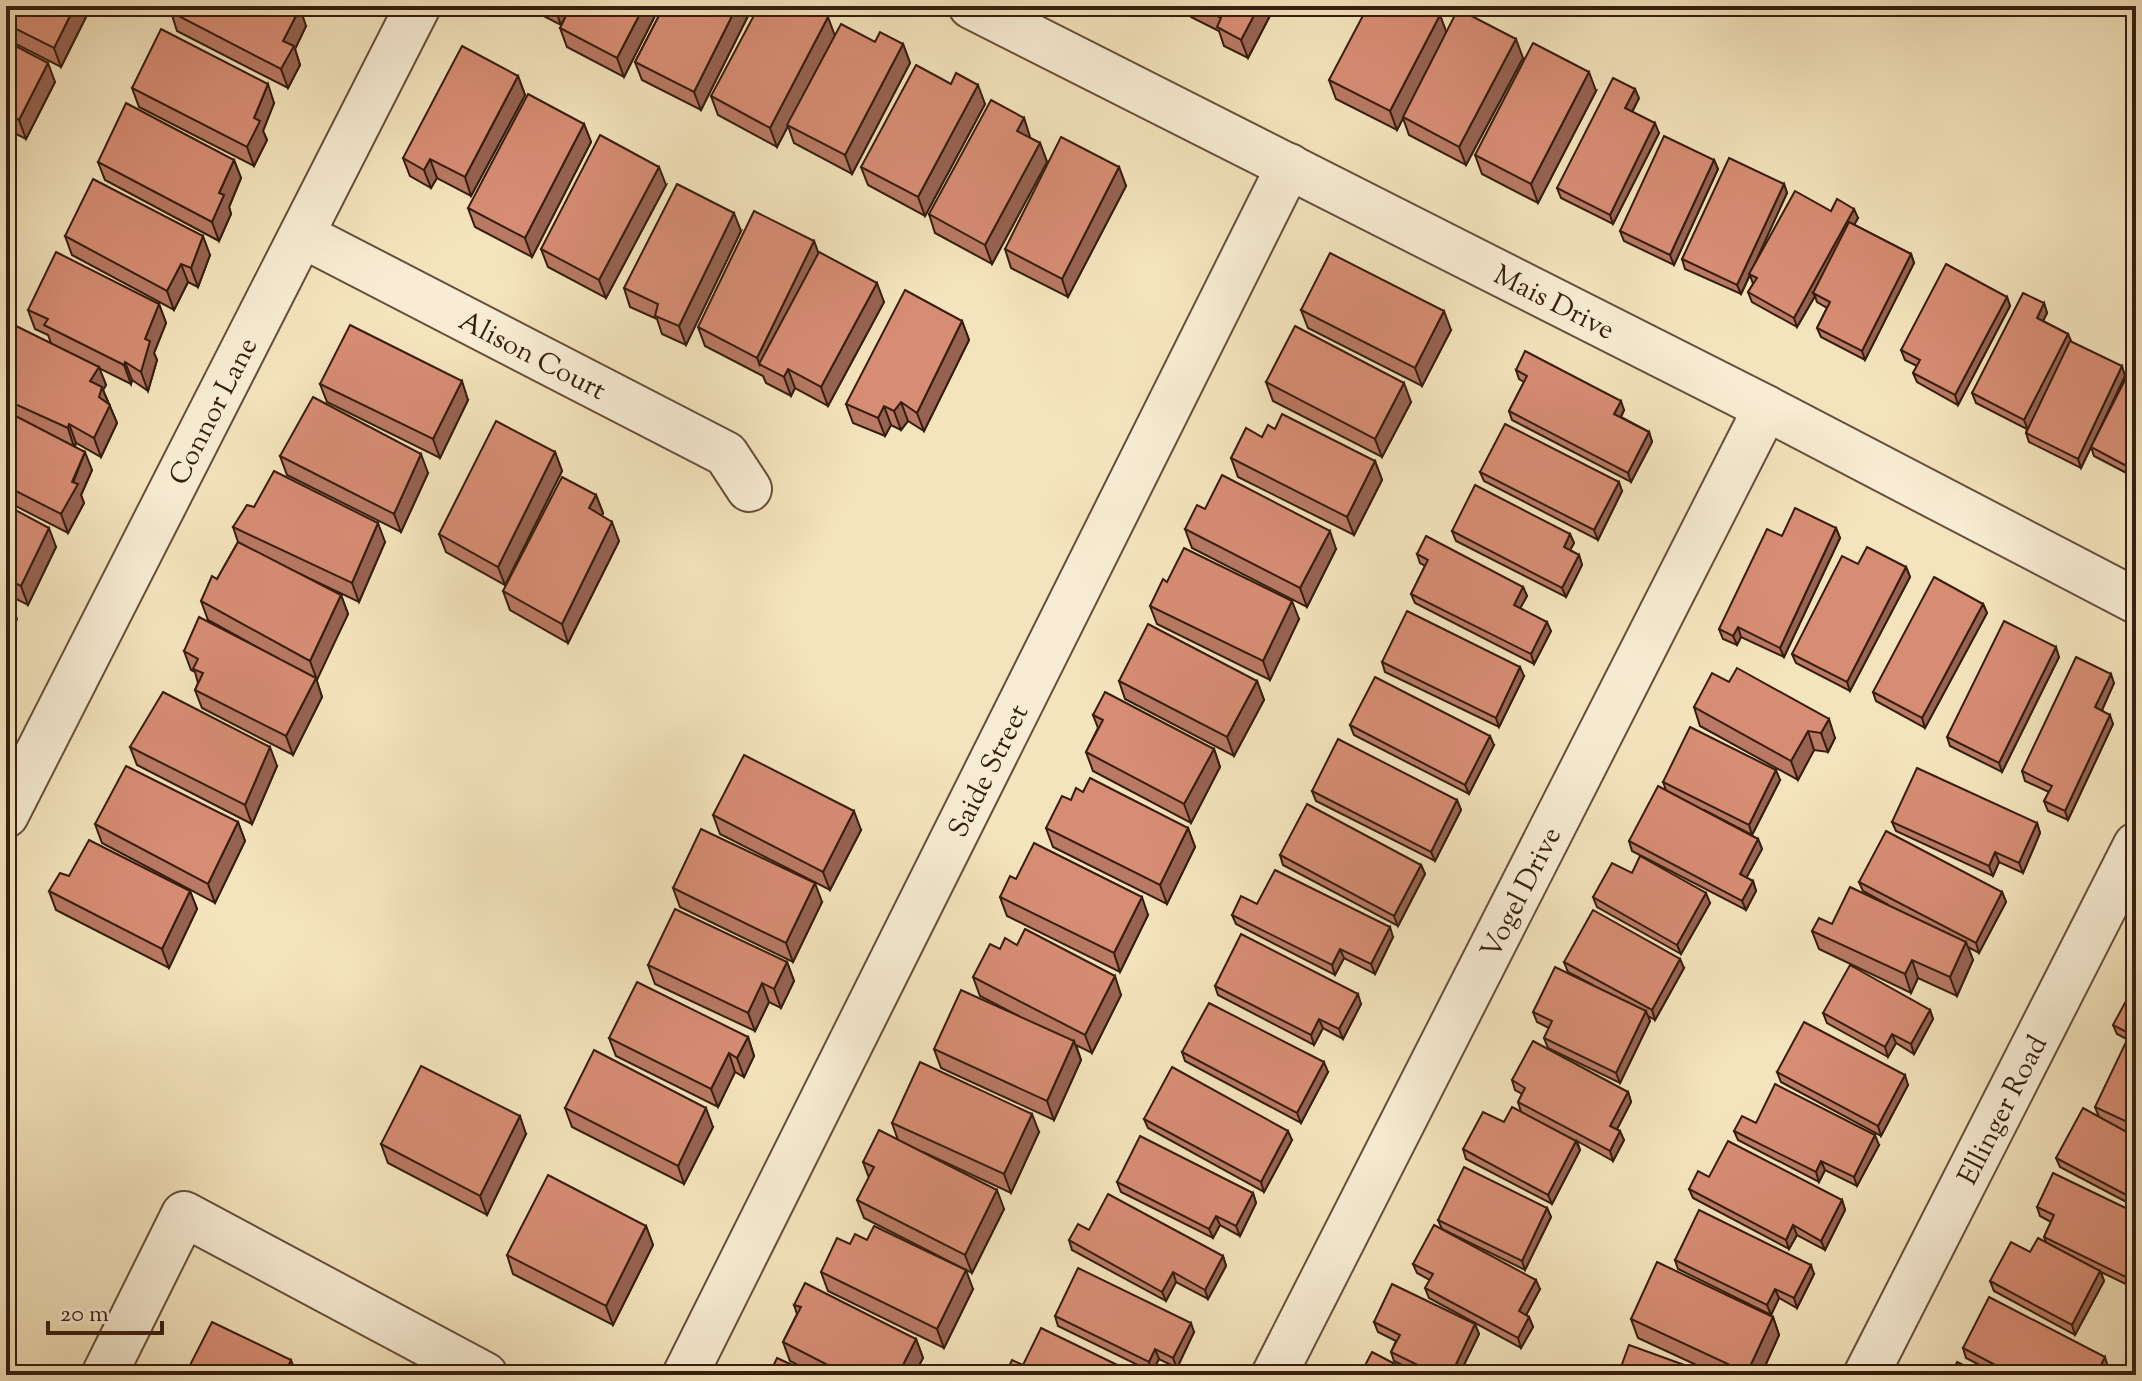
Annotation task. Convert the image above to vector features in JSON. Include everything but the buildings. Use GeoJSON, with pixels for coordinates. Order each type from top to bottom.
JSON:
{"type":"FeatureCollection","features":[{"type":"Feature","properties":{"kind":"street","name":"Connor Lane"},"geometry":{"type":"LineString","coordinates":[[6,815],[418,6]]}},
{"type":"Feature","properties":{"kind":"street","name":"Mais Drive"},"geometry":{"type":"LineString","coordinates":[[971,6],[1766,408],[2136,601]]}},
{"type":"Feature","properties":{"kind":"street","name":"Saide Street"},"geometry":{"type":"LineString","coordinates":[[685,1375],[1289,166]]}},
{"type":"Feature","properties":{"kind":"street","name":"Alison Court"},"geometry":{"type":"LineString","coordinates":[[302,235],[726,454],[749,489]]}},
{"type":"Feature","properties":{"kind":"street","name":"Vogel Drive"},"geometry":{"type":"LineString","coordinates":[[1274,1375],[1766,408]]}},
{"type":"Feature","properties":{"kind":"street","name":"Ellinger Road"},"geometry":{"type":"LineString","coordinates":[[1866,1375],[2136,845]]}},
{"type":"Feature","properties":{"kind":"street"},"geometry":{"type":"LineString","coordinates":[[104,1375],[184,1214],[485,1375]]}}]}
